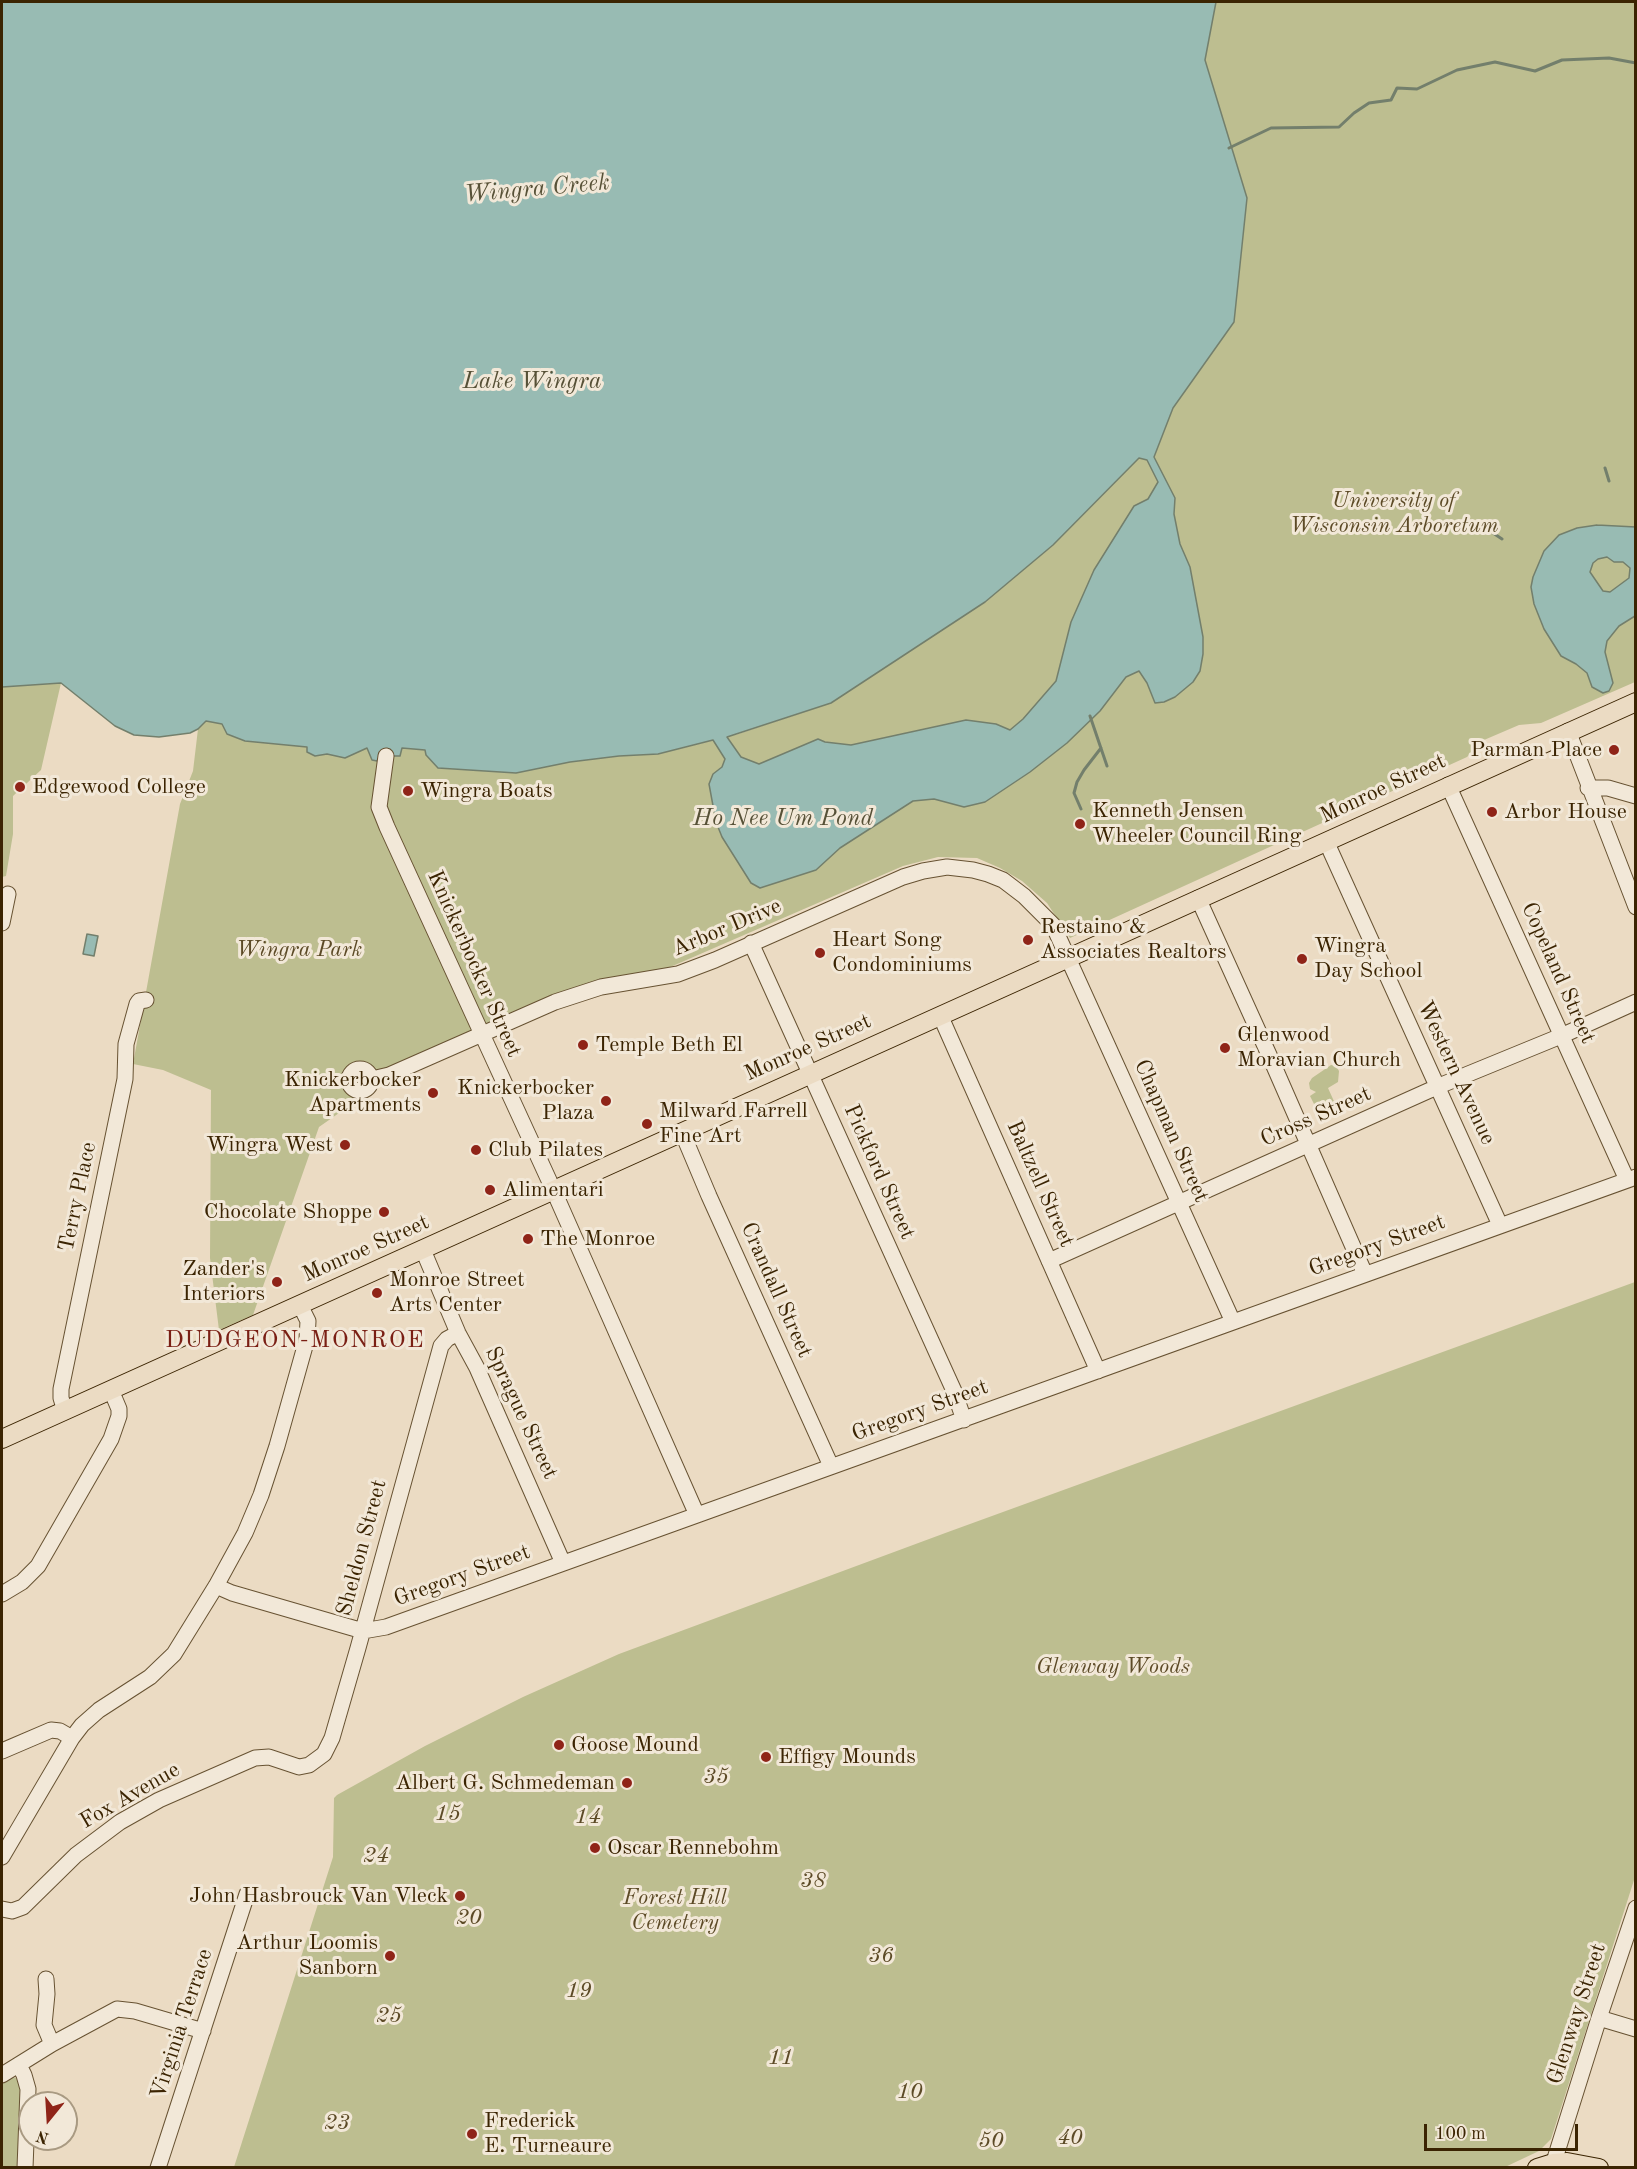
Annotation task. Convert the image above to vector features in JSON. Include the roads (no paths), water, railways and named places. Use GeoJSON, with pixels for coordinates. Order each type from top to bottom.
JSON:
{"type":"FeatureCollection","features":[{"type":"Feature","properties":{"kind":"main road","name":"Monroe Street"},"geometry":{"type":"LineString","coordinates":[[2,1439],[1635,702]]}},
{"type":"Feature","properties":{"kind":"main road"},"geometry":{"type":"LineString","coordinates":[[1547,2166],[1568,2162],[1599,2168]]}},
{"type":"Feature","properties":{"kind":"street"},"geometry":{"type":"LineString","coordinates":[[1568,731],[1635,907]]}},
{"type":"Feature","properties":{"kind":"street","name":"Knickerbocker Street"},"geometry":{"type":"LineString","coordinates":[[386,756],[379,807],[697,1515]]}},
{"type":"Feature","properties":{"kind":"street","name":"Copeland Street"},"geometry":{"type":"LineString","coordinates":[[1448,785],[1562,1036],[1631,1179]]}},
{"type":"Feature","properties":{"kind":"street"},"geometry":{"type":"LineString","coordinates":[[1588,788],[1608,788],[1635,796]]}},
{"type":"Feature","properties":{"kind":"street","name":"Western Avenue"},"geometry":{"type":"LineString","coordinates":[[1326,841],[1500,1225]]}},
{"type":"Feature","properties":{"kind":"street","name":"Arbor Drive"},"geometry":{"type":"LineString","coordinates":[[372,1079],[389,1075],[573,996],[601,987],[678,974],[923,870],[947,867],[988,874],[1003,880],[1024,896],[1053,925],[1069,958]]}},
{"type":"Feature","properties":{"kind":"street"},"geometry":{"type":"LineString","coordinates":[[2,923],[8,894]]}},
{"type":"Feature","properties":{"kind":"street"},"geometry":{"type":"LineString","coordinates":[[1198,898],[1365,1274]]}},
{"type":"Feature","properties":{"kind":"street","name":"Pickford Street"},"geometry":{"type":"LineString","coordinates":[[751,944],[954,1391],[964,1420]]}},
{"type":"Feature","properties":{"kind":"street","name":"Chapman Street"},"geometry":{"type":"LineString","coordinates":[[1069,958],[1233,1323]]}},
{"type":"Feature","properties":{"kind":"street","name":"Terry Place"},"geometry":{"type":"LineString","coordinates":[[65,1411],[61,1389],[125,1079],[126,1044],[137,1004],[146,999]]}},
{"type":"Feature","properties":{"kind":"street","name":"Cross Street"},"geometry":{"type":"LineString","coordinates":[[1049,1261],[1438,1086],[1562,1036],[1635,1002]]}},
{"type":"Feature","properties":{"kind":"street","name":"Baltzell Street"},"geometry":{"type":"LineString","coordinates":[[940,1015],[1098,1371]]}},
{"type":"Feature","properties":{"kind":"street","name":"Crandall Street"},"geometry":{"type":"LineString","coordinates":[[682,1132],[831,1466]]}},
{"type":"Feature","properties":{"kind":"street","name":"Gregory Street"},"geometry":{"type":"LineString","coordinates":[[216,1586],[232,1593],[363,1631],[386,1627],[1631,1179]]}},
{"type":"Feature","properties":{"kind":"street","name":"Sprague Street"},"geometry":{"type":"LineString","coordinates":[[423,1250],[458,1334],[481,1378],[563,1563]]}},
{"type":"Feature","properties":{"kind":"street"},"geometry":{"type":"LineString","coordinates":[[2,1857],[72,1738],[82,1725],[99,1710],[140,1685],[174,1654],[216,1586],[245,1533],[261,1495],[277,1446],[307,1339],[308,1321],[300,1305]]}},
{"type":"Feature","properties":{"kind":"street","name":"Sheldon Street"},"geometry":{"type":"LineString","coordinates":[[299,1767],[309,1765],[320,1758],[328,1748],[363,1631],[441,1346],[447,1339],[458,1334]]}},
{"type":"Feature","properties":{"kind":"street"},"geometry":{"type":"LineString","coordinates":[[2,1594],[21,1582],[38,1566],[111,1439],[119,1416],[119,1409],[111,1390]]}},
{"type":"Feature","properties":{"kind":"street"},"geometry":{"type":"LineString","coordinates":[[2,1751],[51,1730],[60,1731],[72,1738]]}},
{"type":"Feature","properties":{"kind":"street","name":"Fox Avenue"},"geometry":{"type":"LineString","coordinates":[[2,1909],[12,1911],[24,1906],[76,1855],[120,1822],[159,1800],[255,1758],[269,1757],[299,1767]]}},
{"type":"Feature","properties":{"kind":"street","name":"Virginia Terrace"},"geometry":{"type":"LineString","coordinates":[[158,2168],[247,1894]]}},
{"type":"Feature","properties":{"kind":"street","name":"Glenway Street"},"geometry":{"type":"LineString","coordinates":[[1547,2166],[1635,1908]]}},
{"type":"Feature","properties":{"kind":"street"},"geometry":{"type":"LineString","coordinates":[[46,1979],[44,2025],[52,2044]]}},
{"type":"Feature","properties":{"kind":"street"},"geometry":{"type":"LineString","coordinates":[[2,2075],[52,2044],[117,2010],[135,2011],[203,2031]]}},
{"type":"Feature","properties":{"kind":"street"},"geometry":{"type":"LineString","coordinates":[[1599,2018],[1635,2029]]}},
{"type":"Feature","properties":{"kind":"street"},"geometry":{"type":"LineString","coordinates":[[19,2065],[28,2089],[25,2168]]}},
{"type":"Feature","properties":{"kind":"water","name":"Lake Wingra"},"geometry":{"type":"Polygon","coordinates":[[[2,2],[1216,2],[1205,60],[1247,198],[1234,322],[1173,408],[1154,457],[1175,498],[1174,514],[1180,544],[1190,567],[1203,637],[1200,671],[1193,682],[1175,697],[1155,703],[1139,671],[1126,677],[1100,711],[1067,743],[1030,772],[985,802],[964,807],[934,799],[913,801],[840,848],[816,870],[760,888],[751,883],[722,837],[716,822],[709,784],[713,774],[722,767],[725,759],[713,740],[658,754],[570,762],[516,773],[438,768],[426,755],[425,750],[402,748],[400,756],[380,756],[377,761],[372,760],[367,748],[345,758],[327,754],[315,756],[307,752],[307,747],[245,741],[227,734],[222,724],[206,721],[190,733],[159,737],[134,735],[115,726],[61,683],[2,687],[2,2]],[[1139,458],[1053,545],[985,602],[831,703],[727,737],[741,757],[759,764],[818,739],[851,745],[966,720],[996,724],[1010,730],[1023,719],[1056,681],[1071,622],[1094,570],[1134,506],[1148,499],[1158,482],[1147,460],[1139,458]]]}},
{"type":"Feature","properties":{"kind":"water"},"geometry":{"type":"Polygon","coordinates":[[[1597,525],[1636,527],[1635,616],[1619,626],[1607,641],[1605,652],[1613,683],[1609,691],[1603,693],[1592,687],[1587,673],[1561,656],[1544,629],[1534,604],[1531,587],[1544,551],[1559,535],[1577,528],[1597,525]],[[1607,557],[1593,563],[1590,572],[1603,591],[1610,592],[1629,578],[1630,568],[1623,562],[1614,562],[1607,557]]]}},
{"type":"Feature","properties":{"kind":"water"},"geometry":{"type":"Polygon","coordinates":[[[87,934],[98,936],[94,956],[83,954],[87,934]]]}},
{"type":"Feature","properties":{"kind":"waterway"},"geometry":{"type":"LineString","coordinates":[[1229,148],[1271,128],[1339,127],[1369,103],[1391,100],[1397,88],[1417,89],[1457,70],[1495,62],[1535,71],[1562,60],[1609,58],[1636,63]]}},
{"type":"Feature","properties":{"kind":"waterway"},"geometry":{"type":"LineString","coordinates":[[1605,468],[1609,481]]}},
{"type":"Feature","properties":{"kind":"waterway"},"geometry":{"type":"LineString","coordinates":[[1481,525],[1502,539]]}},
{"type":"Feature","properties":{"kind":"waterway"},"geometry":{"type":"LineString","coordinates":[[1090,716],[1107,766]]}},
{"type":"Feature","properties":{"kind":"waterway"},"geometry":{"type":"LineString","coordinates":[[1081,809],[1074,793],[1077,782],[1101,748]]}},
{"type":"Feature","properties":{"kind":"place","name":"Parman Place"},"geometry":{"type":"Point","coordinates":[1614,750]}},
{"type":"Feature","properties":{"kind":"place","name":"Edgewood College"},"geometry":{"type":"Point","coordinates":[20,787]}},
{"type":"Feature","properties":{"kind":"place","name":"Wingra Boats"},"geometry":{"type":"Point","coordinates":[408,791]}},
{"type":"Feature","properties":{"kind":"place","name":"Arbor House"},"geometry":{"type":"Point","coordinates":[1492,812]}},
{"type":"Feature","properties":{"kind":"place","name":"Kenneth Jensen Wheeler Council Ring"},"geometry":{"type":"Point","coordinates":[1080,824]}},
{"type":"Feature","properties":{"kind":"place","name":"Restaino & Associates Realtors"},"geometry":{"type":"Point","coordinates":[1028,940]}},
{"type":"Feature","properties":{"kind":"place","name":"Heart Song Condominiums"},"geometry":{"type":"Point","coordinates":[820,953]}},
{"type":"Feature","properties":{"kind":"place","name":"Wingra Day School"},"geometry":{"type":"Point","coordinates":[1302,959]}},
{"type":"Feature","properties":{"kind":"place","name":"Temple Beth El"},"geometry":{"type":"Point","coordinates":[583,1045]}},
{"type":"Feature","properties":{"kind":"place","name":"Glenwood Moravian Church"},"geometry":{"type":"Point","coordinates":[1225,1048]}},
{"type":"Feature","properties":{"kind":"place","name":"Knickerbocker Apartments"},"geometry":{"type":"Point","coordinates":[433,1093]}},
{"type":"Feature","properties":{"kind":"place","name":"Knickerbocker Plaza"},"geometry":{"type":"Point","coordinates":[606,1101]}},
{"type":"Feature","properties":{"kind":"place","name":"Milward Farrell Fine Art"},"geometry":{"type":"Point","coordinates":[647,1124]}},
{"type":"Feature","properties":{"kind":"place","name":"Wingra West"},"geometry":{"type":"Point","coordinates":[345,1145]}},
{"type":"Feature","properties":{"kind":"place","name":"Club Pilates"},"geometry":{"type":"Point","coordinates":[476,1150]}},
{"type":"Feature","properties":{"kind":"place","name":"Alimentari"},"geometry":{"type":"Point","coordinates":[490,1190]}},
{"type":"Feature","properties":{"kind":"place","name":"Chocolate Shoppe"},"geometry":{"type":"Point","coordinates":[384,1212]}},
{"type":"Feature","properties":{"kind":"place","name":"The Monroe"},"geometry":{"type":"Point","coordinates":[528,1239]}},
{"type":"Feature","properties":{"kind":"place","name":"Zander's Interiors"},"geometry":{"type":"Point","coordinates":[277,1282]}},
{"type":"Feature","properties":{"kind":"place","name":"Monroe Street Arts Center"},"geometry":{"type":"Point","coordinates":[377,1293]}},
{"type":"Feature","properties":{"kind":"place","name":"Goose Mound"},"geometry":{"type":"Point","coordinates":[559,1745]}},
{"type":"Feature","properties":{"kind":"place","name":"Effigy Mounds"},"geometry":{"type":"Point","coordinates":[766,1757]}},
{"type":"Feature","properties":{"kind":"place","name":"Albert G. Schmedeman"},"geometry":{"type":"Point","coordinates":[627,1783]}},
{"type":"Feature","properties":{"kind":"place","name":"Oscar Rennebohm"},"geometry":{"type":"Point","coordinates":[595,1848]}},
{"type":"Feature","properties":{"kind":"place","name":"John Hasbrouck Van Vleck"},"geometry":{"type":"Point","coordinates":[460,1896]}},
{"type":"Feature","properties":{"kind":"place","name":"Arthur Loomis Sanborn"},"geometry":{"type":"Point","coordinates":[390,1956]}},
{"type":"Feature","properties":{"kind":"place","name":"Frederick E. Turneaure"},"geometry":{"type":"Point","coordinates":[472,2134]}},
{"type":"Feature","properties":{"kind":"district","name":"DUDGEON-MONROE"},"geometry":{"type":"Point","coordinates":[295,1341]}},
{"type":"Feature","properties":{"kind":"water label","name":"Wingra Creek"},"geometry":{"type":"Point","coordinates":[537,189]}},
{"type":"Feature","properties":{"kind":"water label","name":"Ho Nee Um Pond"},"geometry":{"type":"Point","coordinates":[783,819]}},
{"type":"Feature","properties":{"kind":"park label","name":"University of Wisconsin Arboretum"},"geometry":{"type":"Point","coordinates":[1394,514]}},
{"type":"Feature","properties":{"kind":"park label","name":"Wingra Park"},"geometry":{"type":"Point","coordinates":[299,950]}},
{"type":"Feature","properties":{"kind":"park label","name":"Glenway Woods"},"geometry":{"type":"Point","coordinates":[1113,1667]}},
{"type":"Feature","properties":{"kind":"park label","name":"35"},"geometry":{"type":"Point","coordinates":[716,1777]}},
{"type":"Feature","properties":{"kind":"park label","name":"15"},"geometry":{"type":"Point","coordinates":[448,1814]}},
{"type":"Feature","properties":{"kind":"park label","name":"14"},"geometry":{"type":"Point","coordinates":[588,1817]}},
{"type":"Feature","properties":{"kind":"park label","name":"24"},"geometry":{"type":"Point","coordinates":[376,1856]}},
{"type":"Feature","properties":{"kind":"park label","name":"38"},"geometry":{"type":"Point","coordinates":[813,1881]}},
{"type":"Feature","properties":{"kind":"park label","name":"Forest Hill Cemetery"},"geometry":{"type":"Point","coordinates":[675,1910]}},
{"type":"Feature","properties":{"kind":"park label","name":"20"},"geometry":{"type":"Point","coordinates":[469,1918]}},
{"type":"Feature","properties":{"kind":"park label","name":"36"},"geometry":{"type":"Point","coordinates":[881,1956]}},
{"type":"Feature","properties":{"kind":"park label","name":"19"},"geometry":{"type":"Point","coordinates":[579,1991]}},
{"type":"Feature","properties":{"kind":"park label","name":"25"},"geometry":{"type":"Point","coordinates":[389,2016]}},
{"type":"Feature","properties":{"kind":"park label","name":"11"},"geometry":{"type":"Point","coordinates":[781,2058]}},
{"type":"Feature","properties":{"kind":"park label","name":"10"},"geometry":{"type":"Point","coordinates":[910,2092]}},
{"type":"Feature","properties":{"kind":"park label","name":"23"},"geometry":{"type":"Point","coordinates":[337,2123]}},
{"type":"Feature","properties":{"kind":"park label","name":"40"},"geometry":{"type":"Point","coordinates":[1070,2138]}},
{"type":"Feature","properties":{"kind":"park label","name":"50"},"geometry":{"type":"Point","coordinates":[991,2141]}}]}
